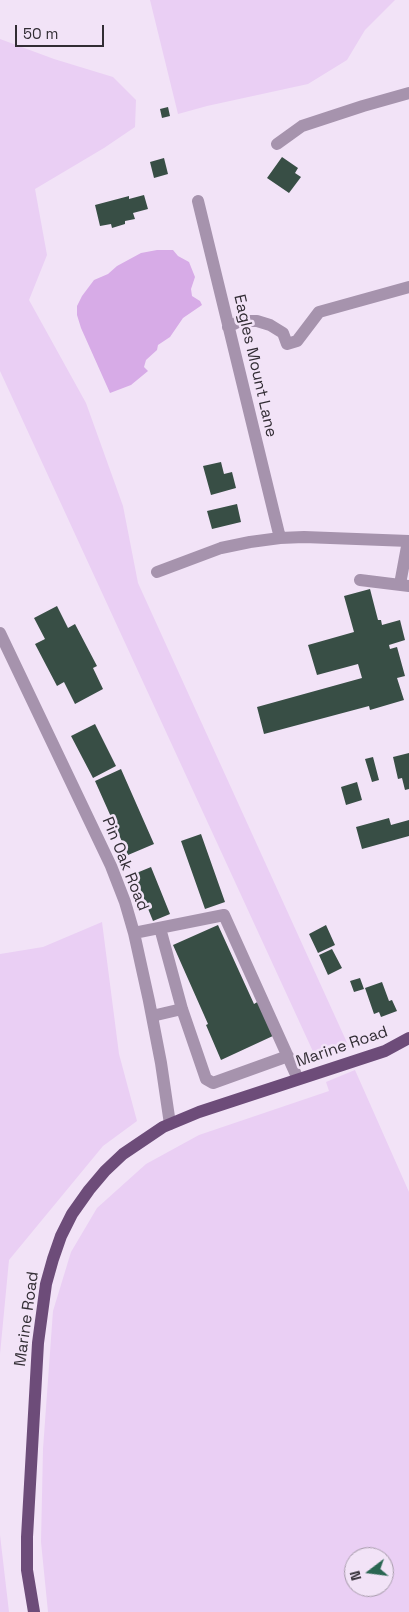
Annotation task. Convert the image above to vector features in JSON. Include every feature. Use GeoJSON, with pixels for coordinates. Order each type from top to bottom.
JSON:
{"type":"FeatureCollection","features":[{"type":"Feature","properties":{"kind":"main road","name":"Marine Road"},"geometry":{"type":"LineString","coordinates":[[34,1612],[27,1562],[32,1431],[40,1318],[53,1259],[61,1236],[72,1214],[88,1190],[105,1171],[141,1141],[170,1124],[199,1112],[385,1050],[401,1044],[409,1038]]}},
{"type":"Feature","properties":{"kind":"street"},"geometry":{"type":"LineString","coordinates":[[277,144],[302,126],[409,93]]}},
{"type":"Feature","properties":{"kind":"street","name":"Eagles Mount Lane"},"geometry":{"type":"LineString","coordinates":[[198,201],[280,538]]}},
{"type":"Feature","properties":{"kind":"street"},"geometry":{"type":"LineString","coordinates":[[228,327],[240,321],[257,322],[284,333],[287,344],[297,342],[319,312],[409,287]]}},
{"type":"Feature","properties":{"kind":"street"},"geometry":{"type":"LineString","coordinates":[[157,572],[221,548],[280,538],[304,537],[408,541],[404,585],[360,580]]}},
{"type":"Feature","properties":{"kind":"street","name":"Pin Oak Road"},"geometry":{"type":"LineString","coordinates":[[0,633],[111,866],[125,902],[134,933],[152,1016],[170,1124]]}},
{"type":"Feature","properties":{"kind":"street"},"geometry":{"type":"LineString","coordinates":[[134,933],[224,915],[298,1079]]}},
{"type":"Feature","properties":{"kind":"street"},"geometry":{"type":"LineString","coordinates":[[160,928],[182,1009],[206,1079],[213,1083],[288,1056]]}},
{"type":"Feature","properties":{"kind":"street"},"geometry":{"type":"LineString","coordinates":[[152,1016],[182,1009]]}},
{"type":"Feature","properties":{"kind":"shaded area"},"geometry":{"type":"Polygon","coordinates":[[[150,0],[395,0],[365,30],[347,60],[308,84],[178,114],[150,0]]]}},
{"type":"Feature","properties":{"kind":"shaded area"},"geometry":{"type":"Polygon","coordinates":[[[0,39],[54,59],[113,77],[136,100],[135,127],[104,148],[35,189],[47,255],[29,300],[86,403],[123,506],[138,583],[349,1047],[316,1058],[0,371],[0,39]]]}},
{"type":"Feature","properties":{"kind":"shaded area"},"geometry":{"type":"Polygon","coordinates":[[[173,250],[178,256],[189,262],[195,277],[191,289],[192,296],[200,301],[202,305],[183,318],[170,337],[158,345],[157,350],[146,360],[144,367],[148,371],[131,385],[110,393],[81,328],[77,315],[77,306],[94,280],[108,274],[117,266],[141,253],[173,250]]]}},
{"type":"Feature","properties":{"kind":"shaded area"},"geometry":{"type":"Polygon","coordinates":[[[102,922],[119,1054],[137,1121],[103,1146],[9,1260],[0,1354],[0,954],[43,947],[102,922]]]}},
{"type":"Feature","properties":{"kind":"shaded area"},"geometry":{"type":"Polygon","coordinates":[[[355,1070],[409,1192],[409,1612],[48,1612],[41,1542],[43,1449],[53,1311],[71,1252],[97,1208],[146,1164],[199,1135],[329,1091],[326,1082],[355,1070]]]}},
{"type":"Feature","properties":{"kind":"shaded area"},"geometry":{"type":"Polygon","coordinates":[[[0,1535],[9,1612],[0,1612],[0,1535]]]}},
{"type":"Feature","properties":{"kind":"building"},"geometry":{"type":"Polygon","coordinates":[[[168,107],[170,116],[162,118],[160,109],[168,107]]]}},
{"type":"Feature","properties":{"kind":"building"},"geometry":{"type":"Polygon","coordinates":[[[282,157],[298,168],[295,173],[301,177],[289,193],[267,178],[282,157]]]}},
{"type":"Feature","properties":{"kind":"building"},"geometry":{"type":"Polygon","coordinates":[[[164,158],[168,174],[154,178],[150,162],[164,158]]]}},
{"type":"Feature","properties":{"kind":"building"},"geometry":{"type":"Polygon","coordinates":[[[144,195],[148,209],[133,213],[135,219],[125,221],[125,224],[112,228],[111,224],[100,226],[95,205],[129,196],[129,199],[144,195]]]}},
{"type":"Feature","properties":{"kind":"building"},"geometry":{"type":"Polygon","coordinates":[[[221,462],[224,474],[232,472],[236,488],[211,495],[203,466],[221,462]]]}},
{"type":"Feature","properties":{"kind":"building"},"geometry":{"type":"Polygon","coordinates":[[[237,504],[241,522],[212,529],[207,511],[237,504]]]}},
{"type":"Feature","properties":{"kind":"building"},"geometry":{"type":"Polygon","coordinates":[[[370,589],[378,620],[381,620],[382,625],[400,620],[405,640],[389,645],[390,649],[397,647],[405,676],[397,678],[404,700],[370,710],[369,706],[264,734],[257,707],[362,678],[358,664],[317,675],[308,645],[354,632],[344,596],[370,589]]]}},
{"type":"Feature","properties":{"kind":"building"},"geometry":{"type":"Polygon","coordinates":[[[57,606],[68,628],[75,624],[97,666],[93,668],[103,689],[75,704],[64,682],[57,686],[35,644],[45,639],[34,618],[57,606]]]}},
{"type":"Feature","properties":{"kind":"building"},"geometry":{"type":"Polygon","coordinates":[[[95,724],[116,766],[93,778],[71,736],[95,724]]]}},
{"type":"Feature","properties":{"kind":"building"},"geometry":{"type":"Polygon","coordinates":[[[409,753],[409,789],[405,790],[402,778],[398,779],[393,757],[409,753]]]}},
{"type":"Feature","properties":{"kind":"building"},"geometry":{"type":"Polygon","coordinates":[[[373,757],[379,780],[372,782],[365,759],[373,757]]]}},
{"type":"Feature","properties":{"kind":"building"},"geometry":{"type":"Polygon","coordinates":[[[121,769],[154,844],[128,855],[95,781],[121,769]]]}},
{"type":"Feature","properties":{"kind":"building"},"geometry":{"type":"Polygon","coordinates":[[[357,782],[362,800],[346,805],[341,787],[357,782]]]}},
{"type":"Feature","properties":{"kind":"building"},"geometry":{"type":"Polygon","coordinates":[[[389,818],[391,825],[409,820],[409,836],[362,849],[356,827],[389,818]]]}},
{"type":"Feature","properties":{"kind":"building"},"geometry":{"type":"Polygon","coordinates":[[[201,834],[225,902],[205,909],[181,841],[201,834]]]}},
{"type":"Feature","properties":{"kind":"building"},"geometry":{"type":"Polygon","coordinates":[[[151,867],[170,914],[153,921],[134,874],[151,867]]]}},
{"type":"Feature","properties":{"kind":"building"},"geometry":{"type":"Polygon","coordinates":[[[218,925],[254,1004],[259,1001],[275,1035],[221,1060],[206,1025],[208,1024],[173,945],[218,925]]]}},
{"type":"Feature","properties":{"kind":"building"},"geometry":{"type":"Polygon","coordinates":[[[326,925],[335,945],[318,953],[309,934],[326,925]]]}},
{"type":"Feature","properties":{"kind":"building"},"geometry":{"type":"Polygon","coordinates":[[[332,949],[342,968],[328,975],[319,955],[332,949]]]}},
{"type":"Feature","properties":{"kind":"building"},"geometry":{"type":"Polygon","coordinates":[[[360,978],[364,989],[354,992],[350,981],[360,978]]]}},
{"type":"Feature","properties":{"kind":"building"},"geometry":{"type":"Polygon","coordinates":[[[382,982],[389,1001],[392,1000],[397,1011],[381,1017],[379,1012],[374,1014],[365,988],[382,982]]]}}]}
